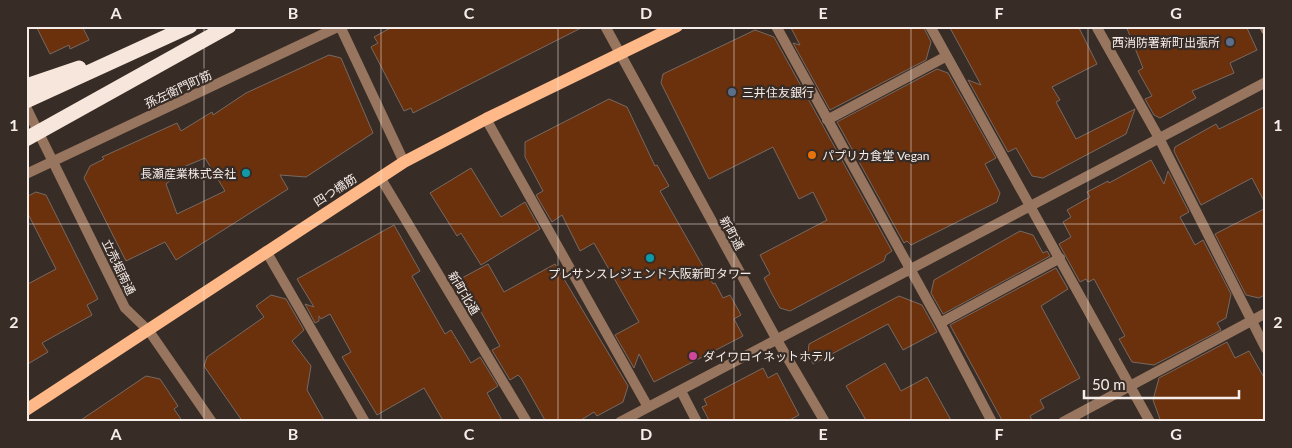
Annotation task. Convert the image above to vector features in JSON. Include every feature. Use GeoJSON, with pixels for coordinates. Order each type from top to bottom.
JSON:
{"type":"FeatureCollection","features":[{"type":"Feature","properties":{"kind":"highway"},"geometry":{"type":"LineString","coordinates":[[26,101],[190,26]]}},
{"type":"Feature","properties":{"kind":"highway"},"geometry":{"type":"LineString","coordinates":[[26,139],[229,26]]}},
{"type":"Feature","properties":{"kind":"highway"},"geometry":{"type":"LineString","coordinates":[[26,86],[167,36]]}},
{"type":"Feature","properties":{"kind":"main road","name":"四つ橋筋"},"geometry":{"type":"LineString","coordinates":[[26,410],[404,162],[486,119],[677,26]]}},
{"type":"Feature","properties":{"kind":"street","name":"孫左衛門町筋"},"geometry":{"type":"LineString","coordinates":[[26,174],[340,26]]}},
{"type":"Feature","properties":{"kind":"street"},"geometry":{"type":"LineString","coordinates":[[340,26],[404,162]]}},
{"type":"Feature","properties":{"kind":"street","name":"新町通"},"geometry":{"type":"LineString","coordinates":[[605,26],[777,340],[825,422]]}},
{"type":"Feature","properties":{"kind":"street"},"geometry":{"type":"LineString","coordinates":[[776,26],[908,270],[940,323],[992,422]]}},
{"type":"Feature","properties":{"kind":"street"},"geometry":{"type":"LineString","coordinates":[[930,26],[945,57],[1030,204],[1150,422]]}},
{"type":"Feature","properties":{"kind":"street"},"geometry":{"type":"LineString","coordinates":[[1096,26],[1159,138],[1266,349]]}},
{"type":"Feature","properties":{"kind":"street"},"geometry":{"type":"LineString","coordinates":[[1264,26],[1266,30]]}},
{"type":"Feature","properties":{"kind":"street"},"geometry":{"type":"LineString","coordinates":[[827,120],[945,57]]}},
{"type":"Feature","properties":{"kind":"street"},"geometry":{"type":"LineString","coordinates":[[620,422],[681,392],[1030,204],[1266,82]]}},
{"type":"Feature","properties":{"kind":"street","name":"立売堀南通"},"geometry":{"type":"LineString","coordinates":[[26,107],[125,308],[149,331],[212,422]]}},
{"type":"Feature","properties":{"kind":"street"},"geometry":{"type":"LineString","coordinates":[[486,119],[648,407]]}},
{"type":"Feature","properties":{"kind":"street","name":"新町北通"},"geometry":{"type":"LineString","coordinates":[[380,177],[527,422]]}},
{"type":"Feature","properties":{"kind":"street"},"geometry":{"type":"LineString","coordinates":[[266,252],[365,422]]}},
{"type":"Feature","properties":{"kind":"street"},"geometry":{"type":"LineString","coordinates":[[940,323],[1060,258]]}},
{"type":"Feature","properties":{"kind":"street"},"geometry":{"type":"LineString","coordinates":[[1064,422],[1266,313]]}},
{"type":"Feature","properties":{"kind":"street"},"geometry":{"type":"LineString","coordinates":[[681,392],[698,422]]}},
{"type":"Feature","properties":{"kind":"building"},"geometry":{"type":"Polygon","coordinates":[[[36,26],[82,26],[89,40],[70,49],[69,45],[50,54],[36,26]]]}},
{"type":"Feature","properties":{"kind":"building"},"geometry":{"type":"Polygon","coordinates":[[[394,26],[585,26],[413,113],[411,108],[404,111],[371,47],[378,43],[374,37],[394,26]]]}},
{"type":"Feature","properties":{"kind":"building"},"geometry":{"type":"Polygon","coordinates":[[[790,26],[923,26],[931,42],[926,60],[830,110],[793,43],[800,45],[790,26]]]}},
{"type":"Feature","properties":{"kind":"building"},"geometry":{"type":"Polygon","coordinates":[[[949,26],[1078,26],[1097,64],[1052,87],[1060,100],[1056,102],[1076,139],[1135,109],[1126,134],[1043,178],[1032,176],[1016,148],[1008,152],[968,80],[981,85],[949,26]]]}},
{"type":"Feature","properties":{"kind":"building"},"geometry":{"type":"Polygon","coordinates":[[[1126,26],[1246,26],[1257,50],[1230,63],[1234,73],[1192,91],[1196,98],[1160,118],[1154,115],[1145,99],[1152,96],[1138,71],[1143,68],[1126,26]]]}},
{"type":"Feature","properties":{"kind":"building"},"geometry":{"type":"Polygon","coordinates":[[[755,30],[774,37],[892,251],[886,255],[884,261],[790,311],[780,308],[772,294],[764,278],[770,274],[760,255],[827,220],[813,192],[799,199],[773,147],[709,179],[661,83],[663,74],[755,30]]]}},
{"type":"Feature","properties":{"kind":"building"},"geometry":{"type":"Polygon","coordinates":[[[329,55],[341,58],[373,133],[306,177],[280,175],[288,189],[176,260],[165,242],[126,261],[84,178],[90,166],[104,159],[102,157],[177,123],[181,131],[212,112],[213,115],[246,93],[329,55]],[[205,158],[181,168],[179,173],[166,184],[177,214],[225,191],[205,158]]]}},
{"type":"Feature","properties":{"kind":"building"},"geometry":{"type":"Polygon","coordinates":[[[937,69],[948,73],[996,158],[985,164],[1000,193],[997,202],[911,245],[907,241],[904,243],[837,122],[937,69]]]}},
{"type":"Feature","properties":{"kind":"building"},"geometry":{"type":"Polygon","coordinates":[[[609,99],[627,107],[655,166],[657,165],[669,186],[660,191],[713,284],[715,283],[723,298],[730,295],[741,315],[734,319],[743,336],[654,382],[639,354],[634,368],[615,335],[639,322],[594,243],[580,251],[562,215],[552,222],[536,195],[543,191],[525,157],[525,142],[609,99]]]}},
{"type":"Feature","properties":{"kind":"building"},"geometry":{"type":"Polygon","coordinates":[[[1266,106],[1266,205],[1252,178],[1201,205],[1174,151],[1175,147],[1216,124],[1219,129],[1266,106]]]}},
{"type":"Feature","properties":{"kind":"building"},"geometry":{"type":"Polygon","coordinates":[[[1151,160],[1164,184],[1168,171],[1189,212],[1180,217],[1195,245],[1203,240],[1231,294],[1226,318],[1217,323],[1221,330],[1154,365],[1132,362],[1119,339],[1125,336],[1094,279],[1088,282],[1086,279],[1080,282],[1059,244],[1071,237],[1063,222],[1071,217],[1067,210],[1090,197],[1087,192],[1108,181],[1109,183],[1151,160]]]}},
{"type":"Feature","properties":{"kind":"building"},"geometry":{"type":"Polygon","coordinates":[[[471,168],[501,217],[525,202],[540,229],[481,265],[461,233],[457,236],[430,193],[471,168]]]}},
{"type":"Feature","properties":{"kind":"building"},"geometry":{"type":"Polygon","coordinates":[[[36,192],[46,195],[98,299],[87,305],[92,315],[42,343],[48,352],[26,365],[26,285],[56,269],[26,210],[26,197],[36,192]]]}},
{"type":"Feature","properties":{"kind":"building"},"geometry":{"type":"Polygon","coordinates":[[[1266,208],[1266,294],[1259,298],[1246,295],[1215,234],[1266,208]]]}},
{"type":"Feature","properties":{"kind":"building"},"geometry":{"type":"Polygon","coordinates":[[[394,225],[420,271],[412,276],[445,334],[451,330],[471,363],[480,357],[498,386],[487,393],[503,422],[444,422],[424,388],[377,415],[342,357],[351,352],[330,314],[321,319],[319,316],[319,321],[315,323],[305,304],[314,307],[297,279],[394,225]]]}},
{"type":"Feature","properties":{"kind":"building"},"geometry":{"type":"Polygon","coordinates":[[[1020,231],[1033,235],[1043,253],[1047,251],[1050,256],[943,314],[931,293],[934,280],[1020,231]]]}},
{"type":"Feature","properties":{"kind":"building"},"geometry":{"type":"Polygon","coordinates":[[[488,264],[504,292],[555,264],[628,386],[623,402],[597,416],[594,412],[578,422],[546,422],[521,378],[518,375],[510,380],[492,350],[500,346],[462,278],[488,264]]]}},
{"type":"Feature","properties":{"kind":"building"},"geometry":{"type":"Polygon","coordinates":[[[1056,268],[1068,289],[1041,306],[1080,378],[1040,400],[1044,408],[1030,416],[1033,422],[1003,422],[950,325],[1056,268]]]}},
{"type":"Feature","properties":{"kind":"building"},"geometry":{"type":"Polygon","coordinates":[[[271,295],[286,299],[304,330],[292,341],[311,366],[307,390],[325,422],[243,422],[204,366],[207,357],[264,317],[256,306],[271,295]]]}},
{"type":"Feature","properties":{"kind":"building"},"geometry":{"type":"Polygon","coordinates":[[[899,296],[922,305],[937,332],[903,350],[888,324],[813,364],[808,353],[809,344],[899,296]]]}},
{"type":"Feature","properties":{"kind":"building"},"geometry":{"type":"Polygon","coordinates":[[[1227,342],[1235,358],[1249,351],[1266,381],[1266,422],[1161,422],[1153,400],[1159,378],[1227,342]]]}},
{"type":"Feature","properties":{"kind":"building"},"geometry":{"type":"Polygon","coordinates":[[[885,363],[901,391],[927,377],[952,422],[867,422],[846,386],[885,363]]]}},
{"type":"Feature","properties":{"kind":"building"},"geometry":{"type":"Polygon","coordinates":[[[763,368],[768,378],[777,373],[799,415],[786,422],[710,422],[702,407],[707,405],[704,399],[763,368]]]}},
{"type":"Feature","properties":{"kind":"building"},"geometry":{"type":"Polygon","coordinates":[[[146,376],[160,379],[178,406],[174,409],[183,422],[78,422],[146,376]]]}},
{"type":"Feature","properties":{"kind":"place","name":"西消防署新町出張所"},"geometry":{"type":"Point","coordinates":[1230,42]}},
{"type":"Feature","properties":{"kind":"place","name":"三井住友銀行"},"geometry":{"type":"Point","coordinates":[732,92]}},
{"type":"Feature","properties":{"kind":"place","name":"パプリカ食堂 Vegan"},"geometry":{"type":"Point","coordinates":[812,155]}},
{"type":"Feature","properties":{"kind":"place","name":"長瀬産業株式会社"},"geometry":{"type":"Point","coordinates":[246,173]}},
{"type":"Feature","properties":{"kind":"place","name":"プレサンスレジェンド大阪新町タワー"},"geometry":{"type":"Point","coordinates":[650,258]}},
{"type":"Feature","properties":{"kind":"place","name":"ダイワロイネットホテル"},"geometry":{"type":"Point","coordinates":[693,356]}}]}
